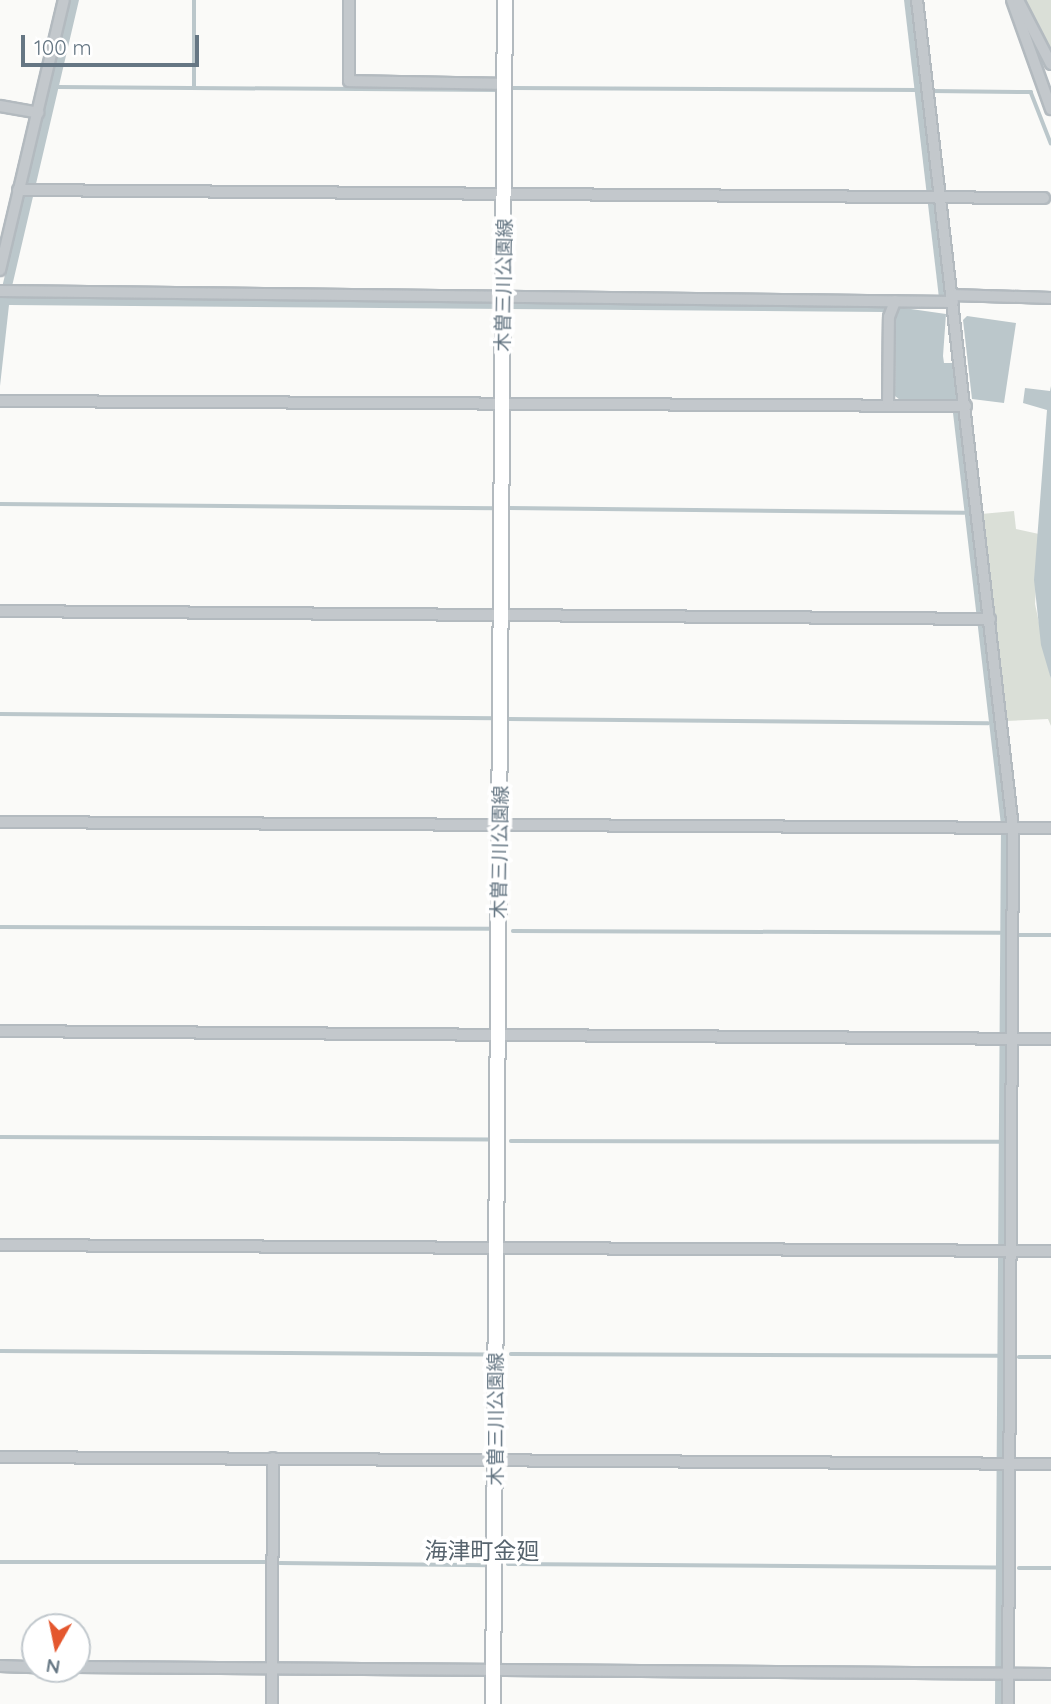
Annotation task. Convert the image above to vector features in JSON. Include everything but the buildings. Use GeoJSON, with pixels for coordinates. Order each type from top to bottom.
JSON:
{"type":"FeatureCollection","features":[{"type":"Feature","properties":{"kind":"main road","name":"木曽三川公園線"},"geometry":{"type":"LineString","coordinates":[[493,1704],[503,614],[505,0]]}},
{"type":"Feature","properties":{"kind":"street"},"geometry":{"type":"LineString","coordinates":[[0,270],[64,0]]}},
{"type":"Feature","properties":{"kind":"street"},"geometry":{"type":"LineString","coordinates":[[349,0],[349,81],[506,84]]}},
{"type":"Feature","properties":{"kind":"street"},"geometry":{"type":"LineString","coordinates":[[917,0],[935,196],[952,299],[958,406],[1007,828],[1003,1673],[1008,1704]]}},
{"type":"Feature","properties":{"kind":"street"},"geometry":{"type":"LineString","coordinates":[[1012,0],[1051,110]]}},
{"type":"Feature","properties":{"kind":"street"},"geometry":{"type":"LineString","coordinates":[[1018,0],[1051,64]]}},
{"type":"Feature","properties":{"kind":"street"},"geometry":{"type":"LineString","coordinates":[[0,106],[38,113]]}},
{"type":"Feature","properties":{"kind":"street"},"geometry":{"type":"LineString","coordinates":[[21,190],[1044,198]]}},
{"type":"Feature","properties":{"kind":"street"},"geometry":{"type":"LineString","coordinates":[[0,291],[504,304],[892,308],[952,299],[1051,298]]}},
{"type":"Feature","properties":{"kind":"street"},"geometry":{"type":"LineString","coordinates":[[888,406],[892,308]]}},
{"type":"Feature","properties":{"kind":"street"},"geometry":{"type":"LineString","coordinates":[[0,401],[958,406]]}},
{"type":"Feature","properties":{"kind":"street"},"geometry":{"type":"LineString","coordinates":[[0,611],[984,619]]}},
{"type":"Feature","properties":{"kind":"street"},"geometry":{"type":"LineString","coordinates":[[0,822],[1051,828]]}},
{"type":"Feature","properties":{"kind":"street"},"geometry":{"type":"LineString","coordinates":[[0,1031],[1051,1039]]}},
{"type":"Feature","properties":{"kind":"street"},"geometry":{"type":"LineString","coordinates":[[0,1245],[1051,1251]]}},
{"type":"Feature","properties":{"kind":"street"},"geometry":{"type":"LineString","coordinates":[[0,1457],[1051,1464]]}},
{"type":"Feature","properties":{"kind":"street"},"geometry":{"type":"LineString","coordinates":[[272,1704],[273,1458]]}},
{"type":"Feature","properties":{"kind":"street"},"geometry":{"type":"LineString","coordinates":[[0,1667],[21,1667]]}},
{"type":"Feature","properties":{"kind":"street"},"geometry":{"type":"LineString","coordinates":[[91,1667],[1051,1674]]}},
{"type":"Feature","properties":{"kind":"shaded area"},"geometry":{"type":"Polygon","coordinates":[[[70,0],[79,0],[10,295],[883,305],[946,314],[943,356],[944,363],[952,363],[960,415],[1008,835],[1002,1704],[995,1704],[1001,825],[953,413],[947,399],[900,400],[895,396],[896,316],[884,312],[9,305],[0,386],[0,296],[70,0]]]}},
{"type":"Feature","properties":{"kind":"shaded area"},"geometry":{"type":"Polygon","coordinates":[[[904,0],[911,0],[922,90],[946,296],[939,298],[904,0]]]}},
{"type":"Feature","properties":{"kind":"shaded area"},"geometry":{"type":"Polygon","coordinates":[[[1023,0],[1051,0],[1051,57],[1023,0]]]}},
{"type":"Feature","properties":{"kind":"shaded area"},"geometry":{"type":"Polygon","coordinates":[[[967,316],[1016,323],[1004,403],[972,399],[963,320],[967,316]]]}},
{"type":"Feature","properties":{"kind":"shaded area"},"geometry":{"type":"Polygon","coordinates":[[[1051,386],[1051,679],[1041,645],[1034,580],[1047,410],[1023,403],[1025,388],[1050,391],[1051,386]]]}},
{"type":"Feature","properties":{"kind":"shaded area"},"geometry":{"type":"Polygon","coordinates":[[[1014,511],[1016,529],[1039,534],[1035,604],[1051,679],[1051,726],[1048,719],[1006,721],[981,514],[1014,511]]]}},
{"type":"Feature","properties":{"kind":"waterway"},"geometry":{"type":"LineString","coordinates":[[194,0],[194,87]]}},
{"type":"Feature","properties":{"kind":"waterway"},"geometry":{"type":"LineString","coordinates":[[58,87],[499,90]]}},
{"type":"Feature","properties":{"kind":"waterway"},"geometry":{"type":"LineString","coordinates":[[513,88],[918,90]]}},
{"type":"Feature","properties":{"kind":"waterway"},"geometry":{"type":"LineString","coordinates":[[932,91],[1031,92],[1051,143]]}},
{"type":"Feature","properties":{"kind":"waterway"},"geometry":{"type":"LineString","coordinates":[[0,504],[496,508]]}},
{"type":"Feature","properties":{"kind":"waterway"},"geometry":{"type":"LineString","coordinates":[[509,508],[964,513]]}},
{"type":"Feature","properties":{"kind":"waterway"},"geometry":{"type":"LineString","coordinates":[[0,714],[496,718]]}},
{"type":"Feature","properties":{"kind":"waterway"},"geometry":{"type":"LineString","coordinates":[[508,719],[988,723]]}},
{"type":"Feature","properties":{"kind":"waterway"},"geometry":{"type":"LineString","coordinates":[[0,927],[495,929]]}},
{"type":"Feature","properties":{"kind":"waterway"},"geometry":{"type":"LineString","coordinates":[[513,931],[1000,933]]}},
{"type":"Feature","properties":{"kind":"waterway"},"geometry":{"type":"LineString","coordinates":[[1018,935],[1051,935]]}},
{"type":"Feature","properties":{"kind":"waterway"},"geometry":{"type":"LineString","coordinates":[[0,1137],[493,1140]]}},
{"type":"Feature","properties":{"kind":"waterway"},"geometry":{"type":"LineString","coordinates":[[511,1141],[1000,1142]]}},
{"type":"Feature","properties":{"kind":"waterway"},"geometry":{"type":"LineString","coordinates":[[0,1351],[491,1354]]}},
{"type":"Feature","properties":{"kind":"waterway"},"geometry":{"type":"LineString","coordinates":[[511,1354],[998,1356]]}},
{"type":"Feature","properties":{"kind":"waterway"},"geometry":{"type":"LineString","coordinates":[[1019,1357],[1051,1357]]}},
{"type":"Feature","properties":{"kind":"waterway"},"geometry":{"type":"LineString","coordinates":[[0,1562],[267,1562]]}},
{"type":"Feature","properties":{"kind":"waterway"},"geometry":{"type":"LineString","coordinates":[[280,1563],[488,1565]]}},
{"type":"Feature","properties":{"kind":"waterway"},"geometry":{"type":"LineString","coordinates":[[508,1564],[996,1567]]}},
{"type":"Feature","properties":{"kind":"waterway"},"geometry":{"type":"LineString","coordinates":[[1019,1568],[1051,1568]]}},
{"type":"Feature","properties":{"kind":"district","name":"海津町金廻"},"geometry":{"type":"Point","coordinates":[482,1551]}}]}
